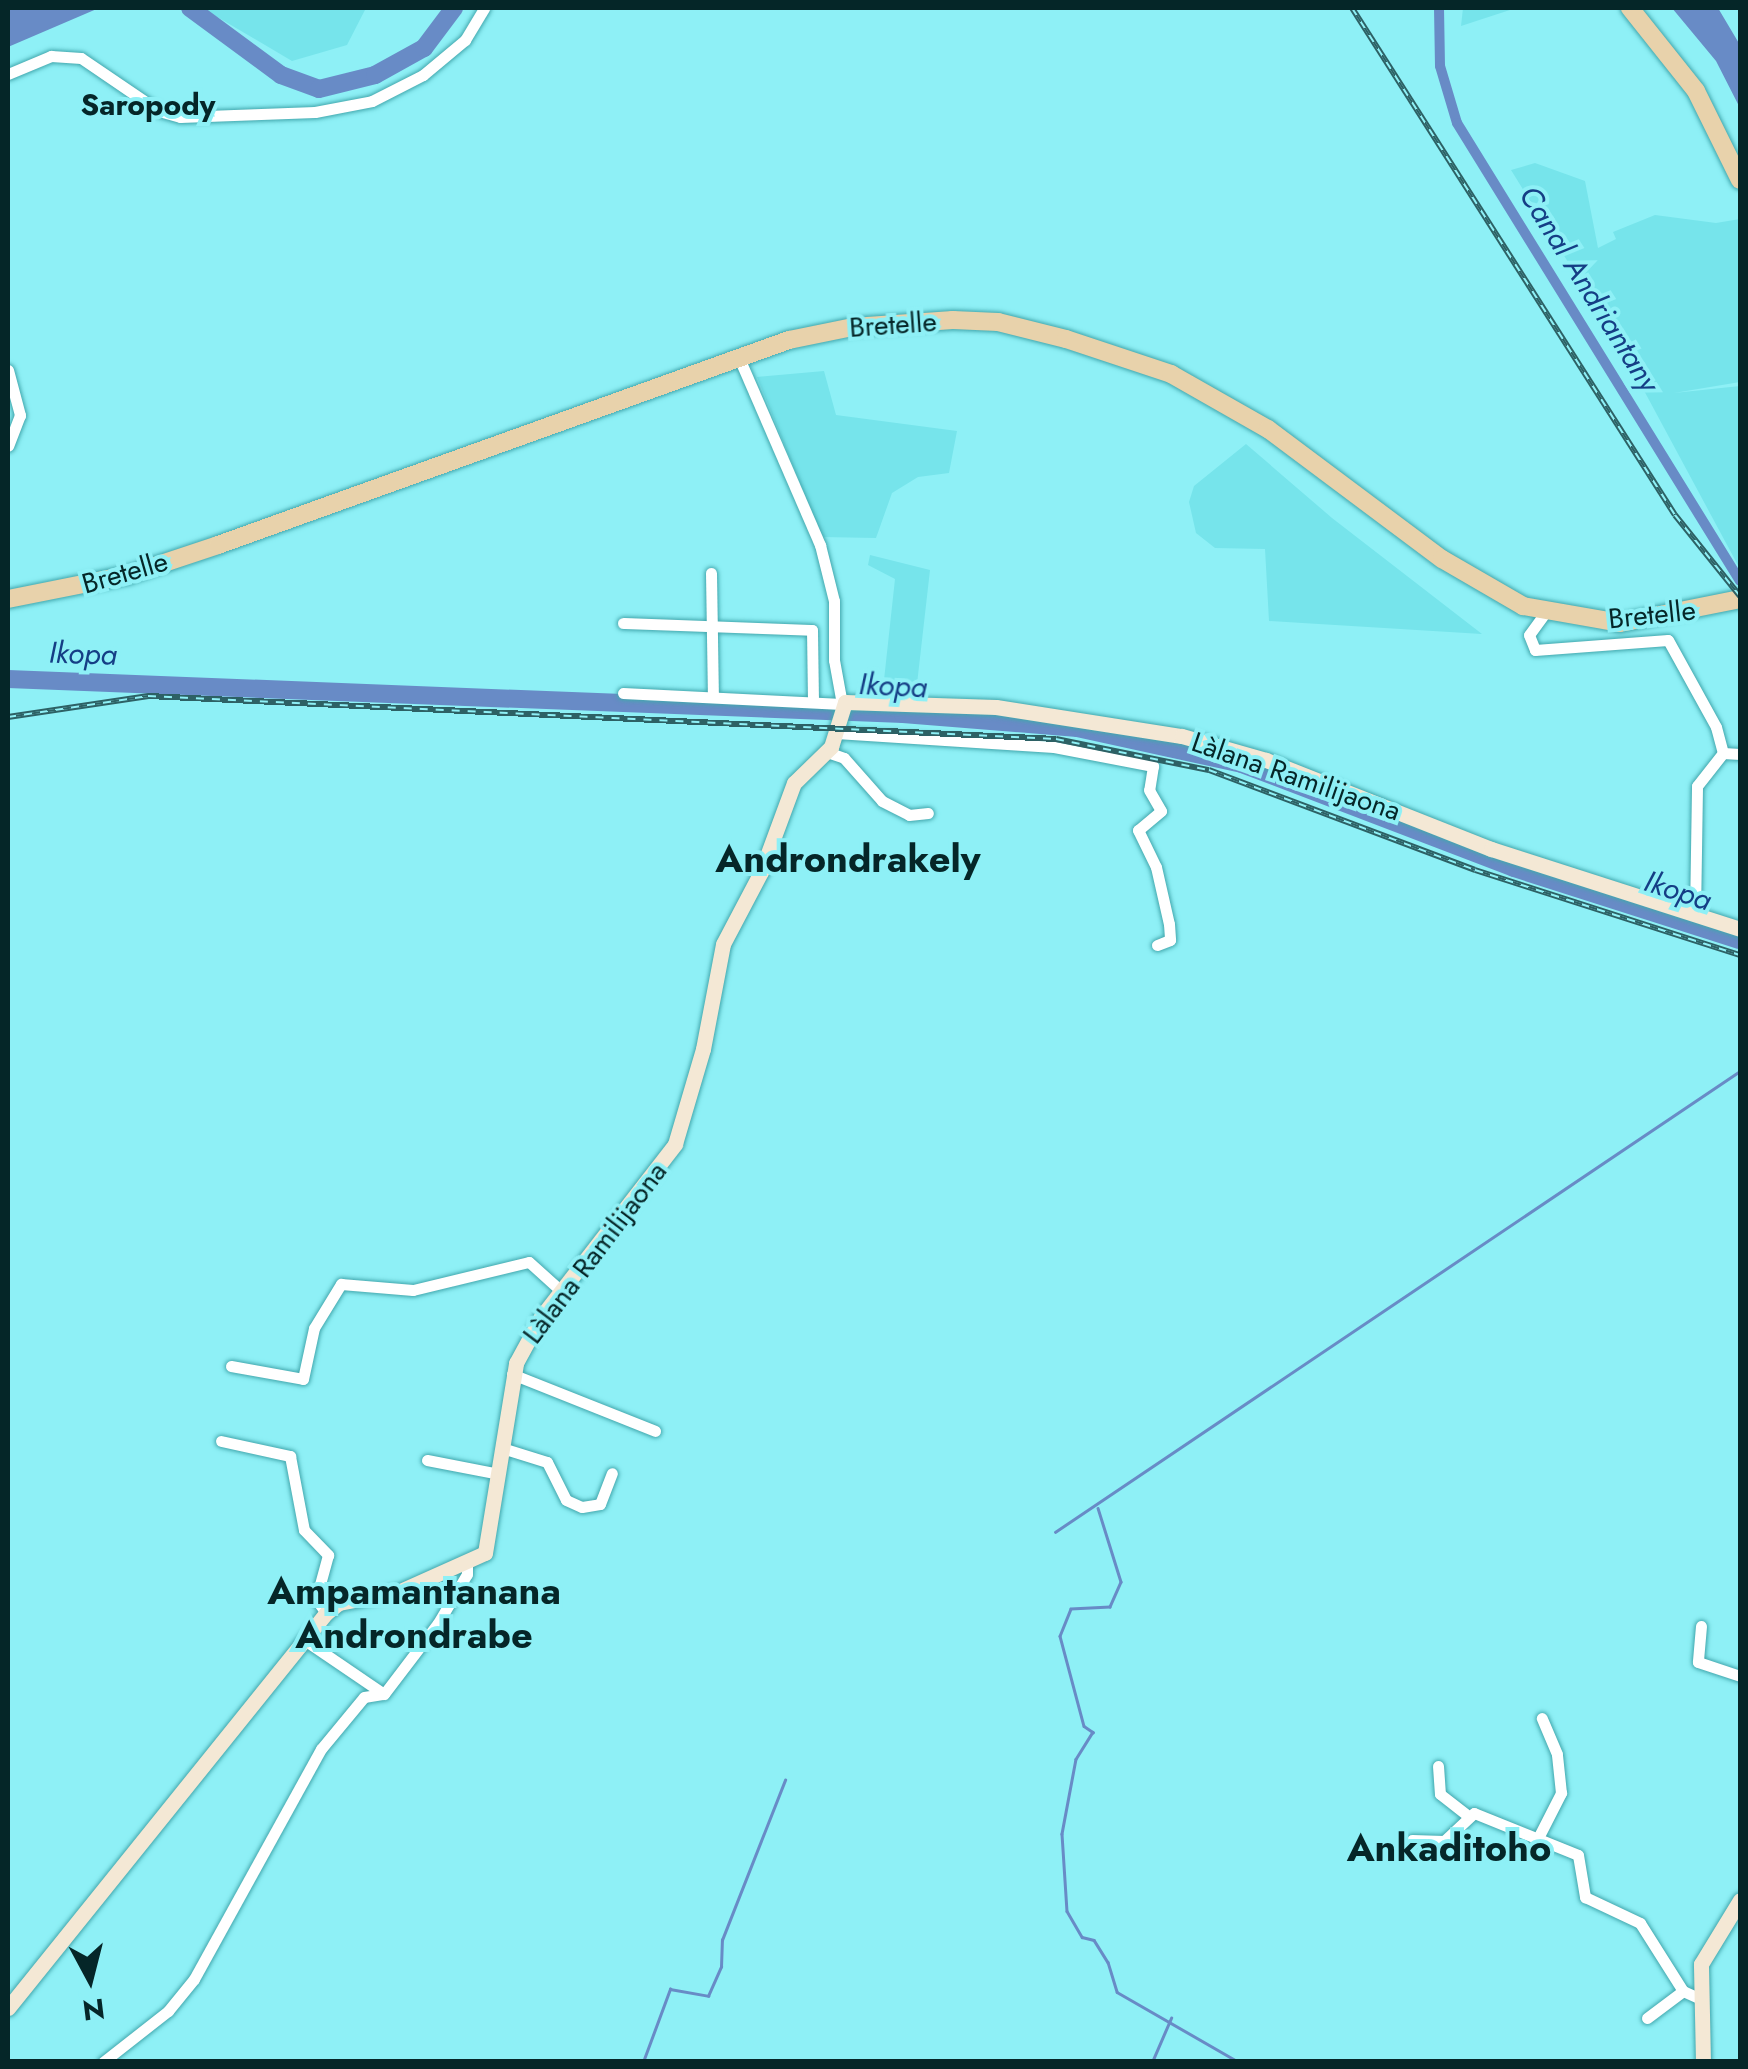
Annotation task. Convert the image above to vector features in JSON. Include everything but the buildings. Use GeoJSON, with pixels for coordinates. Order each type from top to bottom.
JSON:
{"type":"FeatureCollection","features":[{"type":"Feature","properties":{"kind":"main road"},"geometry":{"type":"LineString","coordinates":[[1630,8],[1706,108],[1740,180]]}},
{"type":"Feature","properties":{"kind":"main road"},"geometry":{"type":"LineString","coordinates":[[1640,8],[1688,67],[1740,166]]}},
{"type":"Feature","properties":{"kind":"main road","name":"Bretelle"},"geometry":{"type":"LineString","coordinates":[[8,599],[128,575],[218,546],[818,333],[926,320],[998,322],[1084,345],[1215,397],[1464,574],[1545,612],[1640,622],[1740,600]]}},
{"type":"Feature","properties":{"kind":"street"},"geometry":{"type":"LineString","coordinates":[[8,74],[51,56],[81,58],[160,110],[180,117],[315,112],[372,101],[423,75],[465,40],[484,8]]}},
{"type":"Feature","properties":{"kind":"street"},"geometry":{"type":"LineString","coordinates":[[739,358],[820,545],[834,601],[839,716]]}},
{"type":"Feature","properties":{"kind":"street"},"geometry":{"type":"LineString","coordinates":[[8,370],[20,400],[8,446]]}},
{"type":"Feature","properties":{"kind":"street"},"geometry":{"type":"LineString","coordinates":[[712,573],[713,697]]}},
{"type":"Feature","properties":{"kind":"street"},"geometry":{"type":"LineString","coordinates":[[1545,612],[1529,635],[1535,650],[1668,640],[1716,728],[1723,753],[1696,793],[1695,915]]}},
{"type":"Feature","properties":{"kind":"street"},"geometry":{"type":"LineString","coordinates":[[623,623],[812,630],[813,702]]}},
{"type":"Feature","properties":{"kind":"street"},"geometry":{"type":"LineString","coordinates":[[623,693],[813,702],[839,716],[1054,746],[1153,766],[1150,790],[1161,810],[1138,830],[1156,867],[1169,924],[1170,940],[1156,945]]}},
{"type":"Feature","properties":{"kind":"street","name":"Làlana Ramilijaona"},"geometry":{"type":"LineString","coordinates":[[326,1613],[340,1603],[400,1591],[481,1557],[490,1544],[512,1374],[560,1290],[600,1249],[674,1144],[704,1050],[723,944],[768,857],[794,783],[827,752],[839,716],[996,707],[1182,736],[1266,760],[1491,849],[1740,930]]}},
{"type":"Feature","properties":{"kind":"street"},"geometry":{"type":"LineString","coordinates":[[827,752],[844,758],[882,801],[909,815],[928,813]]}},
{"type":"Feature","properties":{"kind":"street"},"geometry":{"type":"LineString","coordinates":[[1723,753],[1740,754]]}},
{"type":"Feature","properties":{"kind":"street"},"geometry":{"type":"LineString","coordinates":[[231,1366],[303,1378],[314,1328],[341,1284],[412,1290],[530,1262],[560,1290]]}},
{"type":"Feature","properties":{"kind":"street"},"geometry":{"type":"LineString","coordinates":[[512,1374],[655,1431]]}},
{"type":"Feature","properties":{"kind":"street"},"geometry":{"type":"LineString","coordinates":[[8,2008],[326,1613],[316,1599],[328,1555],[304,1530],[290,1456],[222,1441]]}},
{"type":"Feature","properties":{"kind":"street"},"geometry":{"type":"LineString","coordinates":[[502,1448],[547,1462],[566,1500],[582,1507],[600,1504],[612,1473]]}},
{"type":"Feature","properties":{"kind":"street"},"geometry":{"type":"LineString","coordinates":[[427,1460],[498,1474]]}},
{"type":"Feature","properties":{"kind":"street"},"geometry":{"type":"LineString","coordinates":[[103,2062],[168,2011],[194,1980],[321,1749],[364,1698],[384,1694],[438,1623],[467,1574],[467,1560]]}},
{"type":"Feature","properties":{"kind":"street"},"geometry":{"type":"LineString","coordinates":[[1701,1626],[1698,1662],[1740,1676]]}},
{"type":"Feature","properties":{"kind":"street"},"geometry":{"type":"LineString","coordinates":[[306,1641],[384,1694]]}},
{"type":"Feature","properties":{"kind":"street"},"geometry":{"type":"LineString","coordinates":[[1538,1838],[1561,1793],[1557,1754],[1542,1718]]}},
{"type":"Feature","properties":{"kind":"street"},"geometry":{"type":"LineString","coordinates":[[1438,1766],[1440,1794],[1467,1815],[1578,1855],[1585,1897],[1640,1923],[1683,1991],[1700,1998]]}},
{"type":"Feature","properties":{"kind":"street"},"geometry":{"type":"LineString","coordinates":[[1412,1840],[1444,1841],[1467,1815]]}},
{"type":"Feature","properties":{"kind":"street"},"geometry":{"type":"LineString","coordinates":[[1703,2062],[1700,1998],[1706,1950],[1740,1900]]}},
{"type":"Feature","properties":{"kind":"street"},"geometry":{"type":"LineString","coordinates":[[1647,2018],[1683,1991]]}},
{"type":"Feature","properties":{"kind":"shaded area"},"geometry":{"type":"Polygon","coordinates":[[[8,8],[99,8],[8,47],[8,8]]]}},
{"type":"Feature","properties":{"kind":"shaded area"},"geometry":{"type":"Polygon","coordinates":[[[202,8],[366,8],[347,45],[292,61],[202,8]]]}},
{"type":"Feature","properties":{"kind":"shaded area"},"geometry":{"type":"Polygon","coordinates":[[[1463,8],[1516,8],[1461,26],[1463,8]]]}},
{"type":"Feature","properties":{"kind":"shaded area"},"geometry":{"type":"Polygon","coordinates":[[[1672,8],[1718,8],[1740,45],[1740,108],[1716,61],[1672,8]]]}},
{"type":"Feature","properties":{"kind":"shaded area"},"geometry":{"type":"Polygon","coordinates":[[[1535,163],[1585,181],[1598,248],[1616,239],[1613,232],[1655,215],[1716,223],[1740,219],[1740,382],[1674,393],[1740,386],[1740,569],[1620,346],[1511,170],[1535,163]]]}},
{"type":"Feature","properties":{"kind":"shaded area"},"geometry":{"type":"Polygon","coordinates":[[[824,371],[836,415],[957,431],[949,473],[918,477],[892,493],[876,538],[822,537],[757,377],[824,371]]]}},
{"type":"Feature","properties":{"kind":"shaded area"},"geometry":{"type":"Polygon","coordinates":[[[1246,444],[1332,518],[1482,634],[1269,621],[1265,549],[1215,548],[1196,533],[1189,502],[1194,486],[1246,444]]]}},
{"type":"Feature","properties":{"kind":"shaded area"},"geometry":{"type":"Polygon","coordinates":[[[870,555],[930,570],[917,684],[884,680],[895,579],[868,565],[870,555]]]}},
{"type":"Feature","properties":{"kind":"waterway","name":"Ikopa"},"geometry":{"type":"LineString","coordinates":[[190,8],[281,75],[319,89],[375,75],[424,48],[454,8]]}},
{"type":"Feature","properties":{"kind":"waterway","name":"Canal Andriantany"},"geometry":{"type":"LineString","coordinates":[[1439,8],[1440,66],[1457,123],[1740,581]]}},
{"type":"Feature","properties":{"kind":"waterway","name":"Ikopa"},"geometry":{"type":"LineString","coordinates":[[8,679],[903,714],[1077,728],[1242,764],[1514,868],[1740,940]]}},
{"type":"Feature","properties":{"kind":"waterway"},"geometry":{"type":"LineString","coordinates":[[1055,1532],[1740,1071]]}},
{"type":"Feature","properties":{"kind":"waterway"},"geometry":{"type":"LineString","coordinates":[[1098,1508],[1121,1582],[1110,1607],[1071,1609],[1060,1636],[1084,1726],[1093,1732],[1076,1759],[1062,1834],[1067,1911],[1082,1937],[1094,1940],[1108,1962],[1117,1992],[1237,2061],[1258,2062]]}},
{"type":"Feature","properties":{"kind":"waterway"},"geometry":{"type":"LineString","coordinates":[[643,2062],[670,1989],[708,1996],[721,1967],[722,1940],[785,1780]]}},
{"type":"Feature","properties":{"kind":"waterway"},"geometry":{"type":"LineString","coordinates":[[1152,2062],[1171,2018]]}},
{"type":"Feature","properties":{"kind":"railway"},"geometry":{"type":"LineString","coordinates":[[1352,8],[1675,515],[1740,596]]}},
{"type":"Feature","properties":{"kind":"railway"},"geometry":{"type":"LineString","coordinates":[[8,717],[148,696],[1056,739],[1209,770],[1475,870],[1740,955]]}},
{"type":"Feature","properties":{"kind":"district","name":"Saropody"},"geometry":{"type":"Point","coordinates":[148,105]}},
{"type":"Feature","properties":{"kind":"district","name":"Androndrakely"},"geometry":{"type":"Point","coordinates":[848,859]}},
{"type":"Feature","properties":{"kind":"district","name":"Ampamantanana Androndrabe"},"geometry":{"type":"Point","coordinates":[414,1613]}},
{"type":"Feature","properties":{"kind":"district","name":"Ankaditoho"},"geometry":{"type":"Point","coordinates":[1449,1848]}}]}
